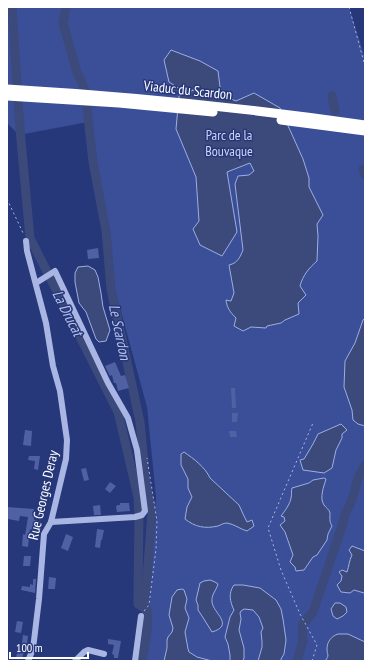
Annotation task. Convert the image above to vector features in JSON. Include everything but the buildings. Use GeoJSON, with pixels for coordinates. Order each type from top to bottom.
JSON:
{"type":"FeatureCollection","features":[{"type":"Feature","properties":{"kind":"highway","name":"Viaduc du Scardon"},"geometry":{"type":"LineString","coordinates":[[7,89],[175,102],[302,116],[365,125]]}},
{"type":"Feature","properties":{"kind":"highway","name":"Viaduc du Scardon"},"geometry":{"type":"LineString","coordinates":[[7,96],[119,103],[232,114],[365,131]]}},
{"type":"Feature","properties":{"kind":"street","name":"Rue Georges Deray"},"geometry":{"type":"LineString","coordinates":[[26,241],[46,323],[53,366],[60,391],[67,440],[66,460],[51,522],[44,534],[39,600],[33,649],[28,661]]}},
{"type":"Feature","properties":{"kind":"street"},"geometry":{"type":"LineString","coordinates":[[36,283],[55,271],[108,383],[128,418],[137,450],[145,510],[142,515],[135,517],[51,522]]}},
{"type":"Feature","properties":{"kind":"street"},"geometry":{"type":"LineString","coordinates":[[135,661],[142,614]]}},
{"type":"Feature","properties":{"kind":"street"},"geometry":{"type":"LineString","coordinates":[[75,661],[88,650],[104,654]]}},
{"type":"Feature","properties":{"kind":"path"},"geometry":{"type":"LineString","coordinates":[[349,7],[365,66]]}},
{"type":"Feature","properties":{"kind":"path"},"geometry":{"type":"LineString","coordinates":[[7,198],[26,241]]}},
{"type":"Feature","properties":{"kind":"path"},"geometry":{"type":"LineString","coordinates":[[312,661],[317,645],[300,614],[281,570],[268,528],[313,423]]}},
{"type":"Feature","properties":{"kind":"path"},"geometry":{"type":"LineString","coordinates":[[142,614],[149,605],[156,549],[157,521],[147,458]]}},
{"type":"Feature","properties":{"kind":"green space","name":"Parc de la Bouvaque"},"geometry":{"type":"Polygon","coordinates":[[[7,7],[349,7],[365,58],[365,661],[139,661],[148,602],[156,497],[147,407],[116,293],[88,122],[19,135],[7,123],[7,7]]]}},
{"type":"Feature","properties":{"kind":"shaded area"},"geometry":{"type":"Polygon","coordinates":[[[171,50],[200,61],[218,71],[221,95],[236,101],[254,93],[280,108],[303,159],[309,178],[309,187],[323,215],[317,224],[317,261],[311,266],[301,282],[300,286],[306,295],[298,303],[299,314],[281,323],[267,326],[266,328],[251,327],[243,331],[234,326],[236,318],[229,310],[226,303],[226,300],[231,301],[234,293],[229,265],[237,261],[243,250],[235,184],[238,176],[249,175],[254,171],[250,163],[227,172],[237,232],[222,256],[200,245],[193,229],[199,221],[196,177],[176,129],[179,96],[194,90],[183,91],[169,82],[164,60],[171,50]]]}},
{"type":"Feature","properties":{"kind":"shaded area"},"geometry":{"type":"Polygon","coordinates":[[[88,266],[95,270],[98,277],[103,307],[110,330],[106,341],[99,342],[96,339],[86,312],[79,303],[75,273],[78,267],[88,266]]]}},
{"type":"Feature","properties":{"kind":"shaded area"},"geometry":{"type":"Polygon","coordinates":[[[365,318],[365,426],[358,424],[353,420],[352,410],[344,387],[345,361],[355,343],[365,318]]]}},
{"type":"Feature","properties":{"kind":"shaded area"},"geometry":{"type":"Polygon","coordinates":[[[341,424],[347,430],[342,434],[342,438],[336,450],[332,468],[324,473],[303,470],[300,460],[304,459],[318,434],[341,424]]]}},
{"type":"Feature","properties":{"kind":"shaded area"},"geometry":{"type":"Polygon","coordinates":[[[184,452],[192,457],[205,470],[210,478],[239,505],[247,522],[252,520],[254,526],[247,531],[227,523],[213,527],[204,527],[196,526],[185,519],[187,507],[192,497],[188,488],[188,479],[181,465],[181,454],[184,452]]]}},
{"type":"Feature","properties":{"kind":"shaded area"},"geometry":{"type":"Polygon","coordinates":[[[326,479],[322,492],[322,499],[324,505],[330,512],[330,521],[332,526],[327,540],[317,555],[313,557],[304,570],[296,571],[295,567],[290,562],[293,555],[285,532],[280,525],[285,521],[284,517],[281,516],[290,503],[292,488],[309,483],[313,480],[326,479]]]}},
{"type":"Feature","properties":{"kind":"shaded area"},"geometry":{"type":"Polygon","coordinates":[[[352,546],[365,551],[365,593],[354,590],[350,593],[341,592],[337,585],[341,581],[342,576],[339,572],[342,570],[347,572],[352,555],[349,550],[352,546]]]}},
{"type":"Feature","properties":{"kind":"shaded area"},"geometry":{"type":"Polygon","coordinates":[[[210,580],[218,584],[213,595],[212,602],[222,622],[222,626],[219,629],[212,632],[198,610],[196,600],[200,583],[210,580]]]}},
{"type":"Feature","properties":{"kind":"shaded area"},"geometry":{"type":"Polygon","coordinates":[[[234,585],[260,588],[276,600],[281,609],[286,640],[284,654],[281,661],[258,661],[262,647],[261,632],[263,628],[259,617],[253,610],[244,609],[240,613],[241,619],[239,630],[244,648],[244,658],[243,661],[230,661],[228,644],[225,637],[230,617],[234,610],[230,598],[234,585]]]}},
{"type":"Feature","properties":{"kind":"shaded area"},"geometry":{"type":"Polygon","coordinates":[[[177,590],[184,590],[187,599],[185,608],[189,618],[185,632],[189,652],[197,657],[212,661],[164,661],[167,640],[173,628],[169,615],[172,597],[177,590]]]}},
{"type":"Feature","properties":{"kind":"shaded area"},"geometry":{"type":"Polygon","coordinates":[[[335,603],[340,603],[346,607],[347,612],[337,619],[333,616],[331,609],[335,603]]]}},
{"type":"Feature","properties":{"kind":"shaded area"},"geometry":{"type":"Polygon","coordinates":[[[338,634],[348,634],[365,642],[365,661],[325,661],[328,656],[327,646],[329,641],[338,634]]]}},
{"type":"Feature","properties":{"kind":"waterway","name":"La Drucat"},"geometry":{"type":"LineString","coordinates":[[12,7],[20,129],[30,238],[118,412],[138,497],[138,604],[147,610]]}},
{"type":"Feature","properties":{"kind":"waterway","name":"Le Scardon"},"geometry":{"type":"LineString","coordinates":[[66,7],[63,23],[77,72],[85,90],[93,162],[106,231],[111,289],[140,422],[146,484],[152,512],[145,604],[147,610],[146,640],[142,661]]}},
{"type":"Feature","properties":{"kind":"waterway"},"geometry":{"type":"LineString","coordinates":[[332,96],[335,111]]}},
{"type":"Feature","properties":{"kind":"waterway"},"geometry":{"type":"LineString","coordinates":[[363,169],[365,175]]}},
{"type":"Feature","properties":{"kind":"waterway"},"geometry":{"type":"LineString","coordinates":[[297,661],[303,641],[303,624],[313,612],[345,515],[352,500],[358,478],[365,465]]}}]}
